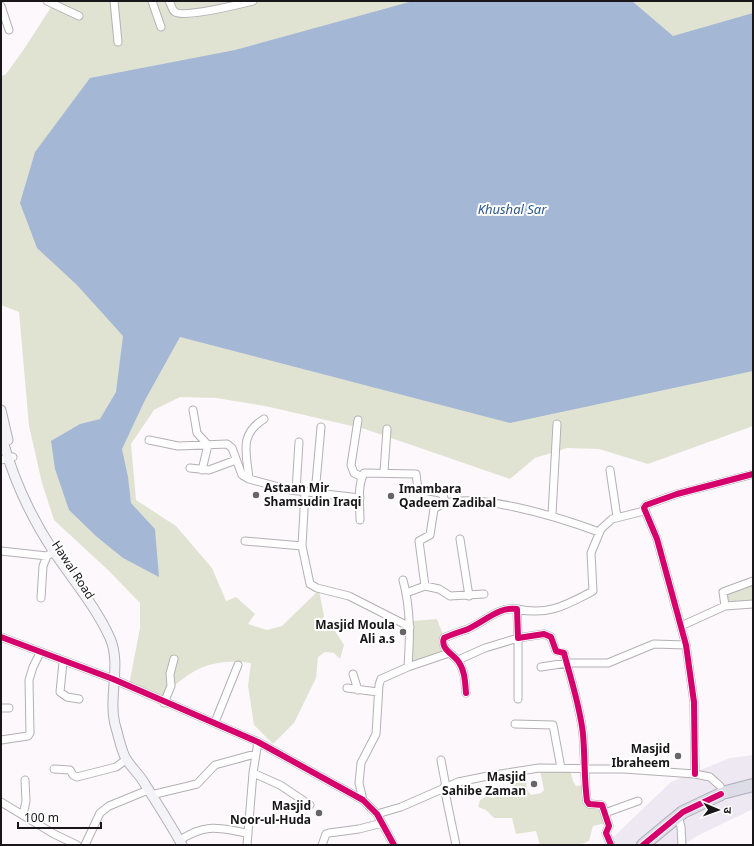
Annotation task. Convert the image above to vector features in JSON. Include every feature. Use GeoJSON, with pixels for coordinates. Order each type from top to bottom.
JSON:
{"type":"FeatureCollection","features":[{"type":"Feature","properties":{"kind":"highway"},"geometry":{"type":"LineString","coordinates":[[643,845],[680,814],[722,789],[753,780]]}},
{"type":"Feature","properties":{"kind":"highway"},"geometry":{"type":"LineString","coordinates":[[722,789],[753,785]]}},
{"type":"Feature","properties":{"kind":"main road","name":"Hawal Road"},"geometry":{"type":"LineString","coordinates":[[1,410],[7,459]]}},
{"type":"Feature","properties":{"kind":"main road","name":"Hawal Road"},"geometry":{"type":"LineString","coordinates":[[1,434],[7,459],[26,503],[53,552],[102,622],[111,640],[114,654],[116,681],[113,705],[115,727],[127,759],[150,792],[181,843]]}},
{"type":"Feature","properties":{"kind":"street"},"geometry":{"type":"LineString","coordinates":[[47,1],[79,16]]}},
{"type":"Feature","properties":{"kind":"street"},"geometry":{"type":"LineString","coordinates":[[114,1],[118,42]]}},
{"type":"Feature","properties":{"kind":"street"},"geometry":{"type":"LineString","coordinates":[[152,1],[161,27]]}},
{"type":"Feature","properties":{"kind":"street"},"geometry":{"type":"LineString","coordinates":[[169,1],[173,11],[178,13],[207,11],[253,1]]}},
{"type":"Feature","properties":{"kind":"street"},"geometry":{"type":"LineString","coordinates":[[1,6],[9,30]]}},
{"type":"Feature","properties":{"kind":"street"},"geometry":{"type":"LineString","coordinates":[[193,410],[197,433],[208,445]]}},
{"type":"Feature","properties":{"kind":"street"},"geometry":{"type":"LineString","coordinates":[[249,479],[246,443],[247,436],[250,430],[264,419]]}},
{"type":"Feature","properties":{"kind":"street"},"geometry":{"type":"LineString","coordinates":[[358,420],[351,465],[354,473],[362,477]]}},
{"type":"Feature","properties":{"kind":"street"},"geometry":{"type":"LineString","coordinates":[[552,515],[557,424]]}},
{"type":"Feature","properties":{"kind":"street"},"geometry":{"type":"LineString","coordinates":[[315,494],[321,427]]}},
{"type":"Feature","properties":{"kind":"street"},"geometry":{"type":"LineString","coordinates":[[384,472],[387,429]]}},
{"type":"Feature","properties":{"kind":"street"},"geometry":{"type":"LineString","coordinates":[[149,440],[178,446],[230,445],[242,475],[249,479],[296,491],[360,498]]}},
{"type":"Feature","properties":{"kind":"street"},"geometry":{"type":"LineString","coordinates":[[296,491],[299,442]]}},
{"type":"Feature","properties":{"kind":"street"},"geometry":{"type":"LineString","coordinates":[[202,470],[208,445]]}},
{"type":"Feature","properties":{"kind":"street"},"geometry":{"type":"LineString","coordinates":[[190,468],[202,470],[218,468],[236,460]]}},
{"type":"Feature","properties":{"kind":"street"},"geometry":{"type":"LineString","coordinates":[[610,470],[617,517]]}},
{"type":"Feature","properties":{"kind":"street"},"geometry":{"type":"LineString","coordinates":[[360,520],[360,498],[362,477],[364,473],[384,472],[416,474],[418,489],[440,493],[443,495],[445,502]]}},
{"type":"Feature","properties":{"kind":"street"},"geometry":{"type":"LineString","coordinates":[[644,511],[646,506],[677,494],[753,474]]}},
{"type":"Feature","properties":{"kind":"street"},"geometry":{"type":"LineString","coordinates":[[304,492],[302,546],[310,584],[317,588],[349,596],[410,626]]}},
{"type":"Feature","properties":{"kind":"street"},"geometry":{"type":"LineString","coordinates":[[425,586],[419,541],[430,535],[434,509],[445,502],[490,503],[552,515],[599,532]]}},
{"type":"Feature","properties":{"kind":"street"},"geometry":{"type":"LineString","coordinates":[[466,692],[463,672],[458,660],[449,653],[443,642],[444,638],[469,629],[502,610],[511,608],[540,612],[550,610],[593,591],[591,553],[599,532],[606,523],[617,517],[644,511]]}},
{"type":"Feature","properties":{"kind":"street"},"geometry":{"type":"LineString","coordinates":[[644,511],[657,539],[686,645],[694,708],[695,774]]}},
{"type":"Feature","properties":{"kind":"street"},"geometry":{"type":"LineString","coordinates":[[460,539],[469,596]]}},
{"type":"Feature","properties":{"kind":"street"},"geometry":{"type":"LineString","coordinates":[[245,541],[302,546]]}},
{"type":"Feature","properties":{"kind":"street"},"geometry":{"type":"LineString","coordinates":[[1,551],[53,552]]}},
{"type":"Feature","properties":{"kind":"street"},"geometry":{"type":"LineString","coordinates":[[41,598],[43,566],[53,552]]}},
{"type":"Feature","properties":{"kind":"street"},"geometry":{"type":"LineString","coordinates":[[403,580],[410,626],[408,667]]}},
{"type":"Feature","properties":{"kind":"street"},"geometry":{"type":"LineString","coordinates":[[725,606],[723,592],[753,581]]}},
{"type":"Feature","properties":{"kind":"street"},"geometry":{"type":"LineString","coordinates":[[406,593],[425,586],[439,589],[450,596],[484,594]]}},
{"type":"Feature","properties":{"kind":"street"},"geometry":{"type":"LineString","coordinates":[[681,626],[725,606],[753,604]]}},
{"type":"Feature","properties":{"kind":"street"},"geometry":{"type":"LineString","coordinates":[[517,609],[518,699]]}},
{"type":"Feature","properties":{"kind":"street"},"geometry":{"type":"LineString","coordinates":[[458,660],[485,648],[518,638],[533,635],[548,635],[551,637],[556,651],[564,653],[582,728],[583,769],[587,802],[589,804],[601,804],[609,826],[606,833],[611,845]]}},
{"type":"Feature","properties":{"kind":"street"},"geometry":{"type":"LineString","coordinates":[[1,637],[116,681],[164,703],[215,722],[258,742],[363,800],[377,814],[394,845]]}},
{"type":"Feature","properties":{"kind":"street"},"geometry":{"type":"LineString","coordinates":[[541,668],[567,663],[608,663],[626,657],[650,644],[686,645]]}},
{"type":"Feature","properties":{"kind":"street"},"geometry":{"type":"LineString","coordinates":[[1,740],[28,736],[30,734],[29,680],[33,667],[40,653]]}},
{"type":"Feature","properties":{"kind":"street"},"geometry":{"type":"LineString","coordinates":[[363,800],[359,783],[361,763],[376,734],[378,692],[381,679],[408,667],[449,653]]}},
{"type":"Feature","properties":{"kind":"street"},"geometry":{"type":"LineString","coordinates":[[164,703],[170,686],[170,674],[174,659]]}},
{"type":"Feature","properties":{"kind":"street"},"geometry":{"type":"LineString","coordinates":[[63,662],[60,692],[67,697],[79,699]]}},
{"type":"Feature","properties":{"kind":"street"},"geometry":{"type":"LineString","coordinates":[[215,722],[238,665]]}},
{"type":"Feature","properties":{"kind":"street"},"geometry":{"type":"LineString","coordinates":[[353,674],[358,690]]}},
{"type":"Feature","properties":{"kind":"street"},"geometry":{"type":"LineString","coordinates":[[347,688],[378,692]]}},
{"type":"Feature","properties":{"kind":"street"},"geometry":{"type":"LineString","coordinates":[[1,708],[9,708]]}},
{"type":"Feature","properties":{"kind":"street"},"geometry":{"type":"LineString","coordinates":[[515,724],[553,725],[556,731],[561,768]]}},
{"type":"Feature","properties":{"kind":"street"},"geometry":{"type":"LineString","coordinates":[[246,845],[252,773],[258,742]]}},
{"type":"Feature","properties":{"kind":"street"},"geometry":{"type":"LineString","coordinates":[[85,845],[100,813],[109,806],[150,792],[197,784],[215,765],[255,754]]}},
{"type":"Feature","properties":{"kind":"street"},"geometry":{"type":"LineString","coordinates":[[54,769],[70,770],[73,775],[78,777],[116,767],[127,759]]}},
{"type":"Feature","properties":{"kind":"street"},"geometry":{"type":"LineString","coordinates":[[441,760],[456,845]]}},
{"type":"Feature","properties":{"kind":"street"},"geometry":{"type":"LineString","coordinates":[[377,814],[401,807],[458,782],[507,772],[539,768],[695,774],[710,778],[722,789]]}},
{"type":"Feature","properties":{"kind":"street"},"geometry":{"type":"LineString","coordinates":[[252,773],[280,784],[310,805]]}},
{"type":"Feature","properties":{"kind":"street"},"geometry":{"type":"LineString","coordinates":[[23,815],[26,801],[25,780]]}},
{"type":"Feature","properties":{"kind":"street"},"geometry":{"type":"LineString","coordinates":[[605,813],[638,801]]}},
{"type":"Feature","properties":{"kind":"street"},"geometry":{"type":"LineString","coordinates":[[1,802],[77,845]]}},
{"type":"Feature","properties":{"kind":"street"},"geometry":{"type":"LineString","coordinates":[[680,814],[682,845]]}},
{"type":"Feature","properties":{"kind":"street"},"geometry":{"type":"LineString","coordinates":[[322,845],[326,834],[330,832],[359,829],[382,823]]}},
{"type":"Feature","properties":{"kind":"street"},"geometry":{"type":"LineString","coordinates":[[181,843],[193,831],[206,828],[221,828],[248,833]]}},
{"type":"Feature","properties":{"kind":"shaded area"},"geometry":{"type":"Polygon","coordinates":[[[753,755],[753,809],[697,836],[683,845],[605,845],[671,782],[730,758],[753,755]]]}},
{"type":"Feature","properties":{"kind":"green space","name":"Khushal Sar"},"geometry":{"type":"Polygon","coordinates":[[[55,1],[753,1],[753,426],[648,464],[599,449],[567,448],[535,458],[510,479],[365,429],[265,406],[216,398],[180,397],[154,410],[131,444],[136,500],[176,526],[212,568],[226,601],[236,597],[255,614],[248,624],[267,630],[282,626],[319,590],[324,616],[323,622],[328,620],[344,645],[340,659],[334,653],[325,652],[318,657],[316,678],[294,723],[273,744],[254,725],[248,686],[251,663],[224,662],[202,668],[183,679],[163,696],[129,685],[140,628],[140,603],[109,571],[54,520],[42,483],[29,426],[19,312],[1,305],[1,76],[6,74],[24,49],[55,1]]]}},
{"type":"Feature","properties":{"kind":"green space"},"geometry":{"type":"Polygon","coordinates":[[[753,584],[753,601],[729,603],[727,593],[753,584]]]}},
{"type":"Feature","properties":{"kind":"green space"},"geometry":{"type":"Polygon","coordinates":[[[437,619],[442,632],[445,651],[412,662],[413,621],[437,619]]]}},
{"type":"Feature","properties":{"kind":"green space"},"geometry":{"type":"Polygon","coordinates":[[[540,770],[570,770],[576,786],[583,785],[585,801],[601,806],[606,823],[593,826],[589,841],[579,845],[540,845],[536,831],[516,834],[512,818],[494,818],[486,810],[478,807],[480,800],[487,796],[494,798],[496,795],[504,791],[513,795],[513,774],[526,772],[526,784],[529,793],[531,795],[541,793],[544,790],[540,770]]]}},
{"type":"Feature","properties":{"kind":"water","name":"Khushal Sar"},"geometry":{"type":"Polygon","coordinates":[[[413,1],[632,1],[673,36],[753,13],[753,371],[510,423],[180,337],[145,400],[122,449],[128,477],[131,503],[155,529],[159,577],[123,558],[97,537],[69,510],[55,469],[51,441],[80,424],[100,419],[116,392],[123,336],[77,285],[37,248],[20,203],[35,152],[90,78],[235,50],[413,1]]]}},
{"type":"Feature","properties":{"kind":"cycle path"},"geometry":{"type":"LineString","coordinates":[[695,774],[694,702],[686,645],[657,539],[644,508],[646,505],[677,494],[753,474]]}},
{"type":"Feature","properties":{"kind":"cycle path"},"geometry":{"type":"LineString","coordinates":[[466,693],[462,668],[456,658],[445,648],[443,642],[444,638],[468,629],[498,612],[510,609],[517,609],[518,638],[544,634],[551,637],[556,651],[564,653],[580,713],[583,734],[587,801],[589,804],[602,805],[609,826],[606,833],[611,845]]}},
{"type":"Feature","properties":{"kind":"cycle path"},"geometry":{"type":"LineString","coordinates":[[1,637],[113,679],[258,742],[363,800],[377,814],[394,845]]}},
{"type":"Feature","properties":{"kind":"cycle path"},"geometry":{"type":"LineString","coordinates":[[643,845],[683,812],[721,794]]}},
{"type":"Feature","properties":{"kind":"place","name":"Astaan Mir Shamsudin Iraqi"},"geometry":{"type":"Point","coordinates":[256,495]}},
{"type":"Feature","properties":{"kind":"place","name":"Imambara Qadeem Zadibal"},"geometry":{"type":"Point","coordinates":[391,496]}},
{"type":"Feature","properties":{"kind":"place","name":"Masjid Moula Ali a.s"},"geometry":{"type":"Point","coordinates":[403,632]}},
{"type":"Feature","properties":{"kind":"place","name":"Masjid Ibraheem"},"geometry":{"type":"Point","coordinates":[678,756]}},
{"type":"Feature","properties":{"kind":"place","name":"Masjid Sahibe Zaman"},"geometry":{"type":"Point","coordinates":[534,784]}},
{"type":"Feature","properties":{"kind":"place","name":"Masjid Noor-ul-Huda"},"geometry":{"type":"Point","coordinates":[319,813]}}]}
